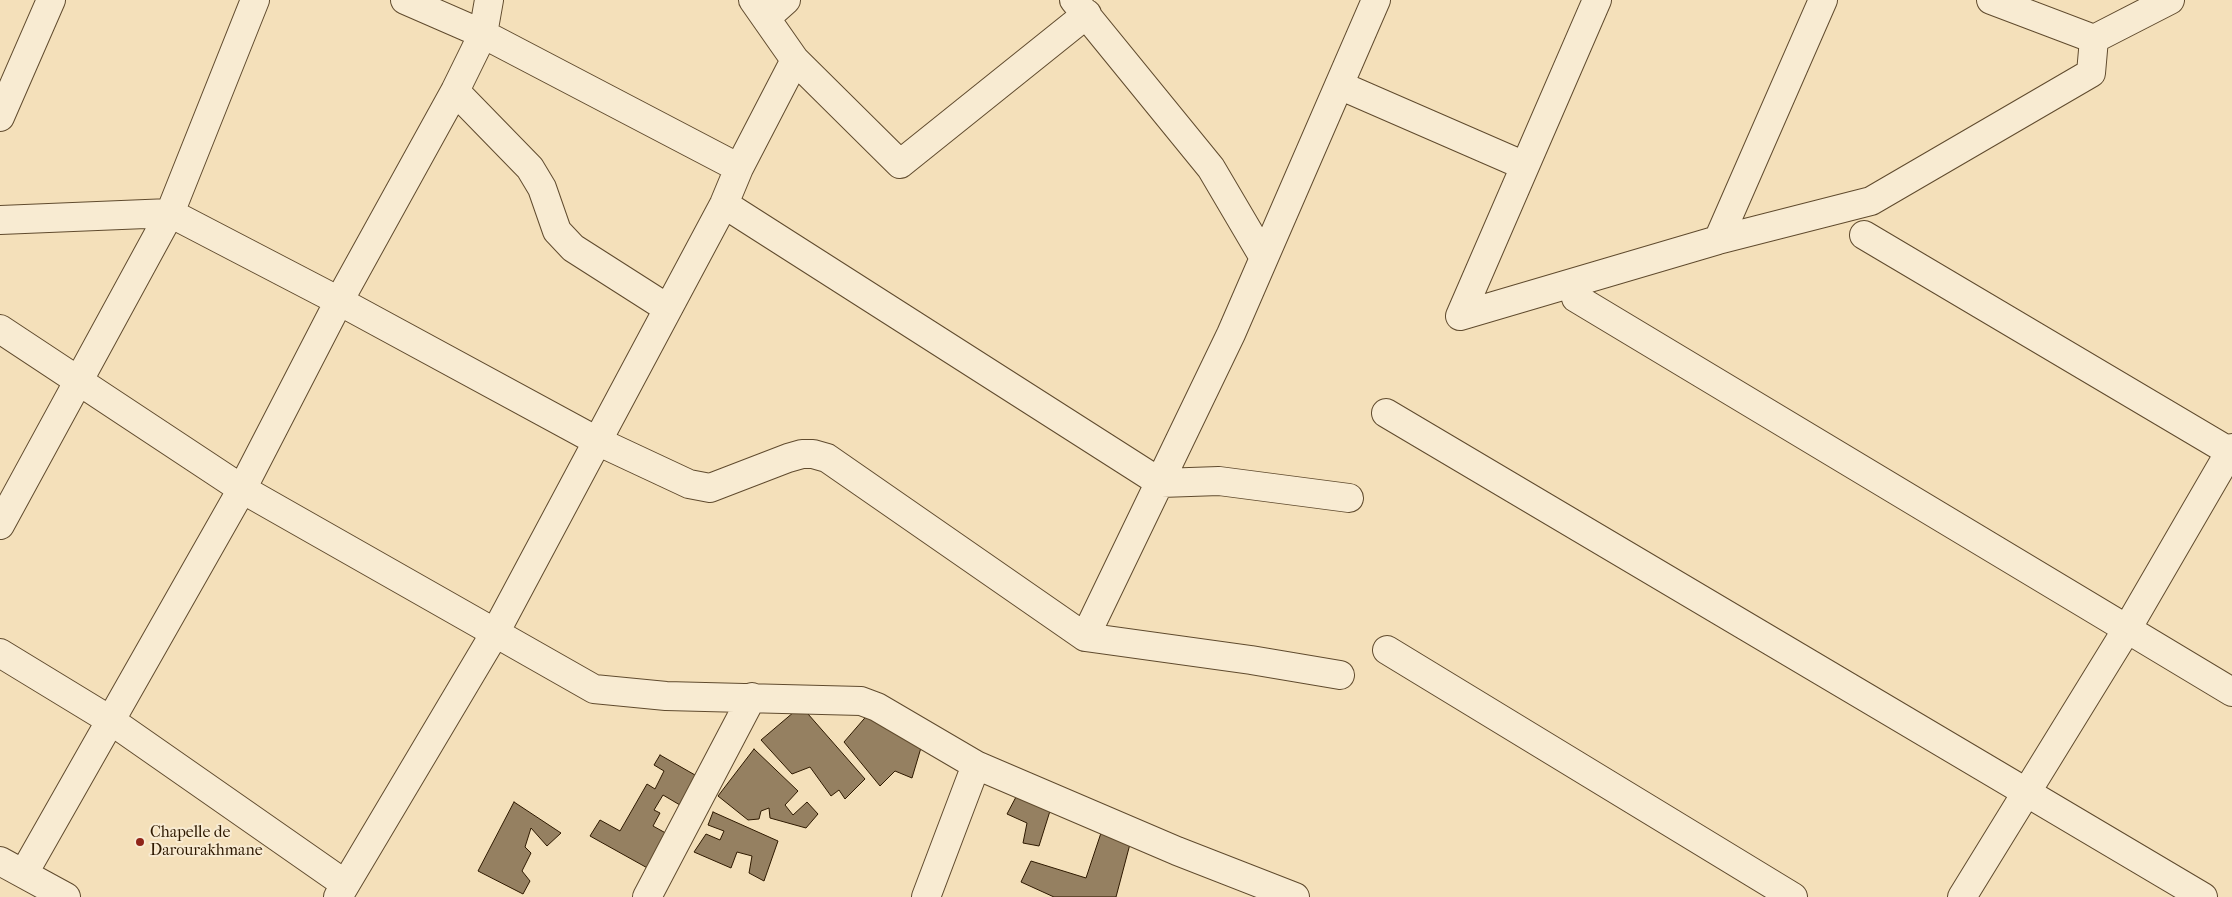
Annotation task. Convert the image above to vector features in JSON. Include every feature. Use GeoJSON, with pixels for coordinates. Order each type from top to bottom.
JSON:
{"type":"FeatureCollection","features":[{"type":"Feature","properties":{"kind":"street"},"geometry":{"type":"LineString","coordinates":[[0,117],[51,0]]}},
{"type":"Feature","properties":{"kind":"street"},"geometry":{"type":"LineString","coordinates":[[0,525],[77,380],[170,213],[255,0]]}},
{"type":"Feature","properties":{"kind":"street"},"geometry":{"type":"LineString","coordinates":[[405,0],[483,34],[739,168]]}},
{"type":"Feature","properties":{"kind":"street"},"geometry":{"type":"LineString","coordinates":[[24,873],[242,489],[339,301],[455,91],[483,34],[489,0]]}},
{"type":"Feature","properties":{"kind":"street"},"geometry":{"type":"LineString","coordinates":[[1084,637],[1161,483],[1231,334],[1376,0]]}},
{"type":"Feature","properties":{"kind":"street"},"geometry":{"type":"LineString","coordinates":[[1596,0],[1460,316],[1718,240],[1871,201],[2091,73],[2094,39]]}},
{"type":"Feature","properties":{"kind":"street"},"geometry":{"type":"LineString","coordinates":[[1718,240],[1823,0]]}},
{"type":"Feature","properties":{"kind":"street"},"geometry":{"type":"LineString","coordinates":[[1990,0],[2044,9],[2094,39]]}},
{"type":"Feature","properties":{"kind":"street"},"geometry":{"type":"LineString","coordinates":[[2094,39],[2170,0]]}},
{"type":"Feature","properties":{"kind":"street"},"geometry":{"type":"LineString","coordinates":[[769,6],[795,60],[900,164],[1081,7],[1211,168],[1264,258]]}},
{"type":"Feature","properties":{"kind":"street"},"geometry":{"type":"LineString","coordinates":[[0,653],[110,720],[342,890],[496,633],[667,308],[724,204],[739,168],[795,60]]}},
{"type":"Feature","properties":{"kind":"street"},"geometry":{"type":"LineString","coordinates":[[1339,84],[1525,166]]}},
{"type":"Feature","properties":{"kind":"street"},"geometry":{"type":"LineString","coordinates":[[455,91],[530,168],[542,188],[557,231],[573,248],[667,308]]}},
{"type":"Feature","properties":{"kind":"street"},"geometry":{"type":"LineString","coordinates":[[724,204],[1161,483],[1219,481],[1348,498]]}},
{"type":"Feature","properties":{"kind":"street"},"geometry":{"type":"LineString","coordinates":[[0,220],[170,213],[339,301],[597,441],[702,488],[710,488],[802,454],[813,454],[827,458],[1084,637],[1252,660],[1340,675]]}},
{"type":"Feature","properties":{"kind":"street"},"geometry":{"type":"LineString","coordinates":[[1864,235],[2231,451],[2127,629],[1962,897]]}},
{"type":"Feature","properties":{"kind":"street"},"geometry":{"type":"LineString","coordinates":[[1576,298],[2232,692]]}},
{"type":"Feature","properties":{"kind":"street"},"geometry":{"type":"LineString","coordinates":[[0,329],[242,489],[594,689],[666,696],[861,701],[877,706],[976,765],[1283,895]]}},
{"type":"Feature","properties":{"kind":"street"},"geometry":{"type":"LineString","coordinates":[[1386,413],[2204,897]]}},
{"type":"Feature","properties":{"kind":"street"},"geometry":{"type":"LineString","coordinates":[[1387,650],[1794,897]]}},
{"type":"Feature","properties":{"kind":"street"},"geometry":{"type":"LineString","coordinates":[[647,897],[752,698]]}},
{"type":"Feature","properties":{"kind":"street"},"geometry":{"type":"LineString","coordinates":[[926,897],[976,765]]}},
{"type":"Feature","properties":{"kind":"street"},"geometry":{"type":"LineString","coordinates":[[0,861],[66,897]]}},
{"type":"Feature","properties":{"kind":"building"},"geometry":{"type":"Polygon","coordinates":[[[801,706],[865,779],[845,799],[839,790],[831,796],[810,767],[792,774],[761,740],[801,706]]]}},
{"type":"Feature","properties":{"kind":"building"},"geometry":{"type":"Polygon","coordinates":[[[870,712],[923,741],[912,778],[895,771],[880,786],[844,742],[870,712]]]}},
{"type":"Feature","properties":{"kind":"building"},"geometry":{"type":"Polygon","coordinates":[[[754,749],[798,791],[785,805],[793,815],[807,802],[818,814],[806,828],[770,818],[769,808],[761,811],[759,819],[748,820],[718,796],[754,749]]]}},
{"type":"Feature","properties":{"kind":"building"},"geometry":{"type":"Polygon","coordinates":[[[660,755],[702,779],[685,808],[663,795],[654,810],[660,813],[653,826],[671,836],[651,870],[590,836],[600,820],[620,831],[647,784],[655,789],[664,771],[654,765],[660,755]]]}},
{"type":"Feature","properties":{"kind":"building"},"geometry":{"type":"Polygon","coordinates":[[[1016,797],[1050,811],[1039,846],[1023,843],[1027,823],[1007,814],[1016,797]]]}},
{"type":"Feature","properties":{"kind":"building"},"geometry":{"type":"Polygon","coordinates":[[[514,802],[561,833],[547,846],[531,828],[525,847],[531,853],[522,871],[530,881],[523,894],[478,871],[514,802]]]}},
{"type":"Feature","properties":{"kind":"building"},"geometry":{"type":"Polygon","coordinates":[[[713,812],[778,841],[764,881],[749,873],[752,856],[737,852],[731,868],[694,852],[706,834],[720,840],[724,831],[708,825],[713,812]]]}},
{"type":"Feature","properties":{"kind":"building"},"geometry":{"type":"Polygon","coordinates":[[[1101,833],[1130,844],[1116,897],[1054,897],[1021,882],[1031,861],[1086,878],[1101,833]]]}},
{"type":"Feature","properties":{"kind":"place","name":"Chapelle de Darourakhmane"},"geometry":{"type":"Point","coordinates":[140,842]}}]}
